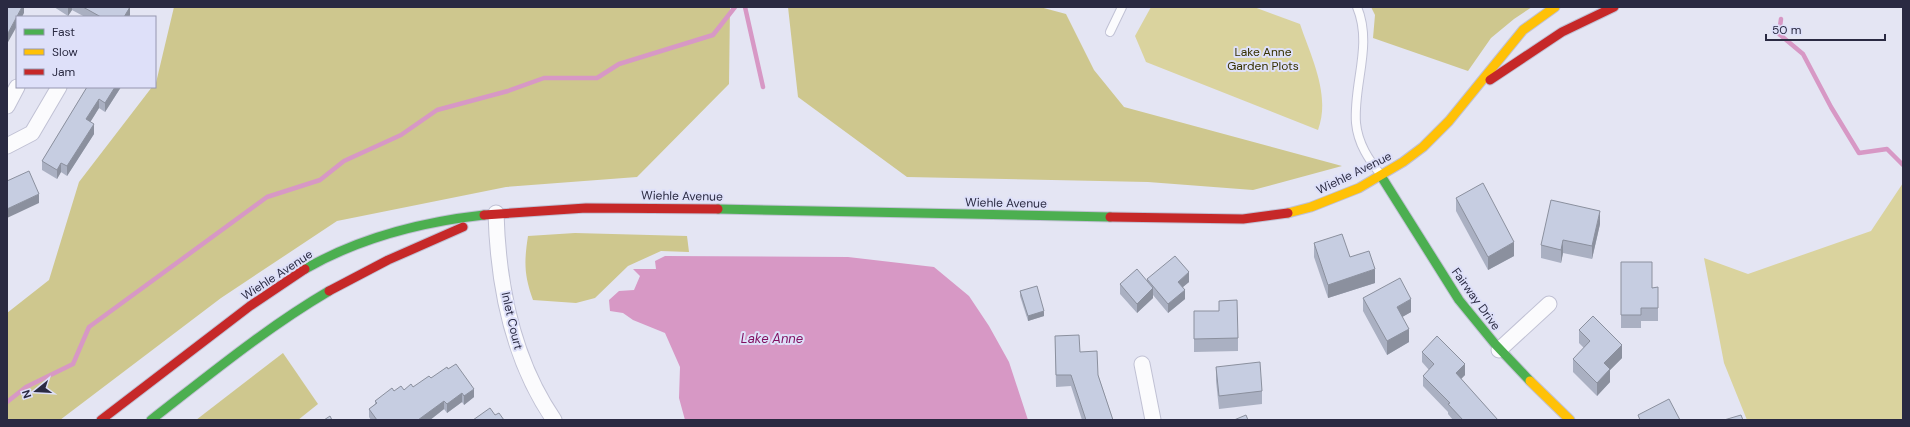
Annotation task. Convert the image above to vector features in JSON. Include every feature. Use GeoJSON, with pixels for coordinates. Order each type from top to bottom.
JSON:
{"type":"FeatureCollection","features":[{"type":"Feature","properties":{"kind":"main road","name":"Wiehle Avenue"},"geometry":{"type":"LineString","coordinates":[[101,420],[274,288],[313,265],[350,247],[394,232],[430,223],[496,213],[557,208],[662,207],[1230,219],[1264,218],[1321,204],[1382,176],[1422,148],[1441,131],[1495,62],[1523,31],[1555,7]]}},
{"type":"Feature","properties":{"kind":"main road","name":"Wiehle Avenue"},"geometry":{"type":"LineString","coordinates":[[1474,90],[1562,32],[1614,7]]}},
{"type":"Feature","properties":{"kind":"main road","name":"Fairway Drive"},"geometry":{"type":"LineString","coordinates":[[1382,176],[1452,290],[1472,317],[1499,350],[1570,420]]}},
{"type":"Feature","properties":{"kind":"main road","name":"Wiehle Avenue"},"geometry":{"type":"LineString","coordinates":[[151,420],[265,333],[316,298],[391,258],[496,213]]}},
{"type":"Feature","properties":{"kind":"street"},"geometry":{"type":"LineString","coordinates":[[7,106],[16,88]]}},
{"type":"Feature","properties":{"kind":"street"},"geometry":{"type":"LineString","coordinates":[[7,146],[32,133],[58,88]]}},
{"type":"Feature","properties":{"kind":"street","name":"Inlet Court"},"geometry":{"type":"LineString","coordinates":[[496,213],[497,241],[514,337],[529,378],[554,420]]}},
{"type":"Feature","properties":{"kind":"street"},"geometry":{"type":"LineString","coordinates":[[1499,350],[1549,304]]}},
{"type":"Feature","properties":{"kind":"street"},"geometry":{"type":"LineString","coordinates":[[1142,364],[1153,420]]}},
{"type":"Feature","properties":{"kind":"lane"},"geometry":{"type":"LineString","coordinates":[[1110,32],[1122,7]]}},
{"type":"Feature","properties":{"kind":"lane"},"geometry":{"type":"LineString","coordinates":[[1357,7],[1362,18],[1364,49],[1356,123],[1366,156],[1382,176]]}},
{"type":"Feature","properties":{"kind":"green space","name":"Lake Anne Garden Plots"},"geometry":{"type":"Polygon","coordinates":[[[1151,7],[1254,7],[1300,24],[1314,63],[1321,90],[1321,117],[1318,130],[1146,62],[1135,36],[1151,7]]]}},
{"type":"Feature","properties":{"kind":"green space"},"geometry":{"type":"Polygon","coordinates":[[[1903,183],[1903,420],[1747,420],[1724,363],[1704,258],[1748,274],[1871,231],[1903,183]]]}},
{"type":"Feature","properties":{"kind":"shaded area"},"geometry":{"type":"Polygon","coordinates":[[[174,7],[730,7],[729,84],[637,177],[506,187],[337,221],[221,298],[60,420],[7,420],[7,313],[49,280],[79,182],[151,88],[156,88],[174,7]]]}},
{"type":"Feature","properties":{"kind":"shaded area"},"geometry":{"type":"Polygon","coordinates":[[[788,7],[1040,7],[1066,14],[1094,70],[1124,107],[1342,166],[1253,190],[1148,182],[907,177],[798,97],[788,7]]]}},
{"type":"Feature","properties":{"kind":"shaded area"},"geometry":{"type":"Polygon","coordinates":[[[1371,7],[1532,7],[1514,19],[1491,38],[1468,71],[1373,38],[1375,15],[1371,7]]]}},
{"type":"Feature","properties":{"kind":"shaded area"},"geometry":{"type":"Polygon","coordinates":[[[575,233],[687,236],[689,252],[661,251],[628,266],[595,298],[576,303],[533,300],[526,276],[528,236],[575,233]]]}},
{"type":"Feature","properties":{"kind":"shaded area"},"geometry":{"type":"Polygon","coordinates":[[[283,353],[318,404],[298,420],[196,420],[283,353]]]}},
{"type":"Feature","properties":{"kind":"water","name":"Lake Anne"},"geometry":{"type":"Polygon","coordinates":[[[665,256],[848,257],[934,267],[969,296],[989,326],[1009,362],[1028,420],[685,420],[679,398],[680,367],[665,333],[633,320],[623,313],[610,311],[609,300],[619,291],[634,290],[640,276],[633,269],[656,269],[655,261],[665,256]]]}},
{"type":"Feature","properties":{"kind":"building"},"geometry":{"type":"Polygon","coordinates":[[[7,7],[22,7],[16,16],[7,35],[7,7]]]}},
{"type":"Feature","properties":{"kind":"building"},"geometry":{"type":"Polygon","coordinates":[[[83,7],[130,7],[125,16],[99,16],[83,7]]]}},
{"type":"Feature","properties":{"kind":"building"},"geometry":{"type":"Polygon","coordinates":[[[86,88],[114,88],[105,103],[99,99],[86,119],[94,124],[67,166],[61,163],[57,170],[42,161],[86,88]]]}},
{"type":"Feature","properties":{"kind":"building"},"geometry":{"type":"Polygon","coordinates":[[[29,171],[39,194],[7,209],[7,181],[29,171]]]}},
{"type":"Feature","properties":{"kind":"building"},"geometry":{"type":"Polygon","coordinates":[[[1483,183],[1514,242],[1488,257],[1456,198],[1483,183]]]}},
{"type":"Feature","properties":{"kind":"building"},"geometry":{"type":"Polygon","coordinates":[[[1551,200],[1600,211],[1592,246],[1563,240],[1561,250],[1541,245],[1551,200]]]}},
{"type":"Feature","properties":{"kind":"building"},"geometry":{"type":"Polygon","coordinates":[[[1342,234],[1350,257],[1369,251],[1375,269],[1328,285],[1314,243],[1342,234]]]}},
{"type":"Feature","properties":{"kind":"building"},"geometry":{"type":"Polygon","coordinates":[[[1175,256],[1189,272],[1178,282],[1185,290],[1168,304],[1147,279],[1175,256]]]}},
{"type":"Feature","properties":{"kind":"building"},"geometry":{"type":"Polygon","coordinates":[[[1621,262],[1652,262],[1652,288],[1658,287],[1658,308],[1641,308],[1641,315],[1621,315],[1621,262]]]}},
{"type":"Feature","properties":{"kind":"building"},"geometry":{"type":"Polygon","coordinates":[[[1137,269],[1153,288],[1137,304],[1120,284],[1137,269]]]}},
{"type":"Feature","properties":{"kind":"building"},"geometry":{"type":"Polygon","coordinates":[[[1400,278],[1411,299],[1397,307],[1409,329],[1387,341],[1363,298],[1400,278]]]}},
{"type":"Feature","properties":{"kind":"building"},"geometry":{"type":"Polygon","coordinates":[[[1037,286],[1044,311],[1028,316],[1020,291],[1037,286]]]}},
{"type":"Feature","properties":{"kind":"building"},"geometry":{"type":"Polygon","coordinates":[[[1237,300],[1238,338],[1194,339],[1194,311],[1219,311],[1219,301],[1237,300]]]}},
{"type":"Feature","properties":{"kind":"building"},"geometry":{"type":"Polygon","coordinates":[[[1593,316],[1622,345],[1604,363],[1610,369],[1597,383],[1573,359],[1590,341],[1579,330],[1593,316]]]}},
{"type":"Feature","properties":{"kind":"building"},"geometry":{"type":"Polygon","coordinates":[[[1079,335],[1080,352],[1097,351],[1098,375],[1113,420],[1086,420],[1071,375],[1056,375],[1055,336],[1079,335]]]}},
{"type":"Feature","properties":{"kind":"building"},"geometry":{"type":"Polygon","coordinates":[[[1437,336],[1465,364],[1456,373],[1498,420],[1463,420],[1448,404],[1450,403],[1423,376],[1434,364],[1422,352],[1437,336]]]}},
{"type":"Feature","properties":{"kind":"building"},"geometry":{"type":"Polygon","coordinates":[[[1260,362],[1262,391],[1219,396],[1216,367],[1260,362]]]}},
{"type":"Feature","properties":{"kind":"building"},"geometry":{"type":"Polygon","coordinates":[[[456,364],[474,389],[464,396],[462,393],[447,404],[444,401],[418,420],[377,420],[369,409],[377,403],[375,401],[392,388],[394,391],[401,386],[404,390],[411,384],[413,387],[429,376],[431,378],[447,367],[448,369],[456,364]]]}},
{"type":"Feature","properties":{"kind":"building"},"geometry":{"type":"Polygon","coordinates":[[[1669,399],[1680,420],[1640,420],[1638,415],[1669,399]]]}},
{"type":"Feature","properties":{"kind":"building"},"geometry":{"type":"Polygon","coordinates":[[[490,408],[495,415],[499,413],[504,420],[473,420],[490,408]]]}},
{"type":"Feature","properties":{"kind":"building"},"geometry":{"type":"Polygon","coordinates":[[[1246,415],[1248,420],[1234,420],[1246,415]]]}},
{"type":"Feature","properties":{"kind":"building"},"geometry":{"type":"Polygon","coordinates":[[[1741,415],[1743,420],[1724,420],[1741,415]]]}},
{"type":"Feature","properties":{"kind":"building"},"geometry":{"type":"Polygon","coordinates":[[[330,416],[332,420],[324,420],[330,416]]]}},
{"type":"Feature","properties":{"kind":"waterway"},"geometry":{"type":"LineString","coordinates":[[7,402],[26,387],[73,364],[89,327],[267,197],[320,180],[344,161],[401,135],[437,110],[508,91],[544,78],[597,78],[619,64],[713,35],[735,7]]}},
{"type":"Feature","properties":{"kind":"waterway"},"geometry":{"type":"LineString","coordinates":[[745,7],[763,87]]}},
{"type":"Feature","properties":{"kind":"waterway"},"geometry":{"type":"LineString","coordinates":[[1781,19],[1779,34],[1803,54],[1831,107],[1859,153],[1887,149],[1903,165]]}},
{"type":"Feature","properties":{"kind":"traffic: fast"},"geometry":{"type":"LineString","coordinates":[[1381,176],[1459,300],[1495,344],[1530,381]]}},
{"type":"Feature","properties":{"kind":"traffic: fast"},"geometry":{"type":"LineString","coordinates":[[718,209],[1110,217]]}},
{"type":"Feature","properties":{"kind":"traffic: fast"},"geometry":{"type":"LineString","coordinates":[[305,269],[347,248],[391,233],[437,222],[484,215]]}},
{"type":"Feature","properties":{"kind":"traffic: fast"},"geometry":{"type":"LineString","coordinates":[[151,420],[260,336],[329,291]]}},
{"type":"Feature","properties":{"kind":"traffic: slow"},"geometry":{"type":"LineString","coordinates":[[1288,213],[1311,207],[1359,188],[1403,162],[1423,147],[1449,121],[1523,30],[1555,7]]}},
{"type":"Feature","properties":{"kind":"traffic: slow"},"geometry":{"type":"LineString","coordinates":[[1530,381],[1570,420]]}},
{"type":"Feature","properties":{"kind":"traffic: jam"},"geometry":{"type":"LineString","coordinates":[[1490,80],[1562,32],[1614,7]]}},
{"type":"Feature","properties":{"kind":"traffic: jam"},"geometry":{"type":"LineString","coordinates":[[484,215],[586,208],[718,209]]}},
{"type":"Feature","properties":{"kind":"traffic: jam"},"geometry":{"type":"LineString","coordinates":[[1110,217],[1243,219],[1288,213]]}},
{"type":"Feature","properties":{"kind":"traffic: jam"},"geometry":{"type":"LineString","coordinates":[[329,291],[388,260],[463,227]]}},
{"type":"Feature","properties":{"kind":"traffic: jam"},"geometry":{"type":"LineString","coordinates":[[101,420],[250,306],[305,269]]}}]}
